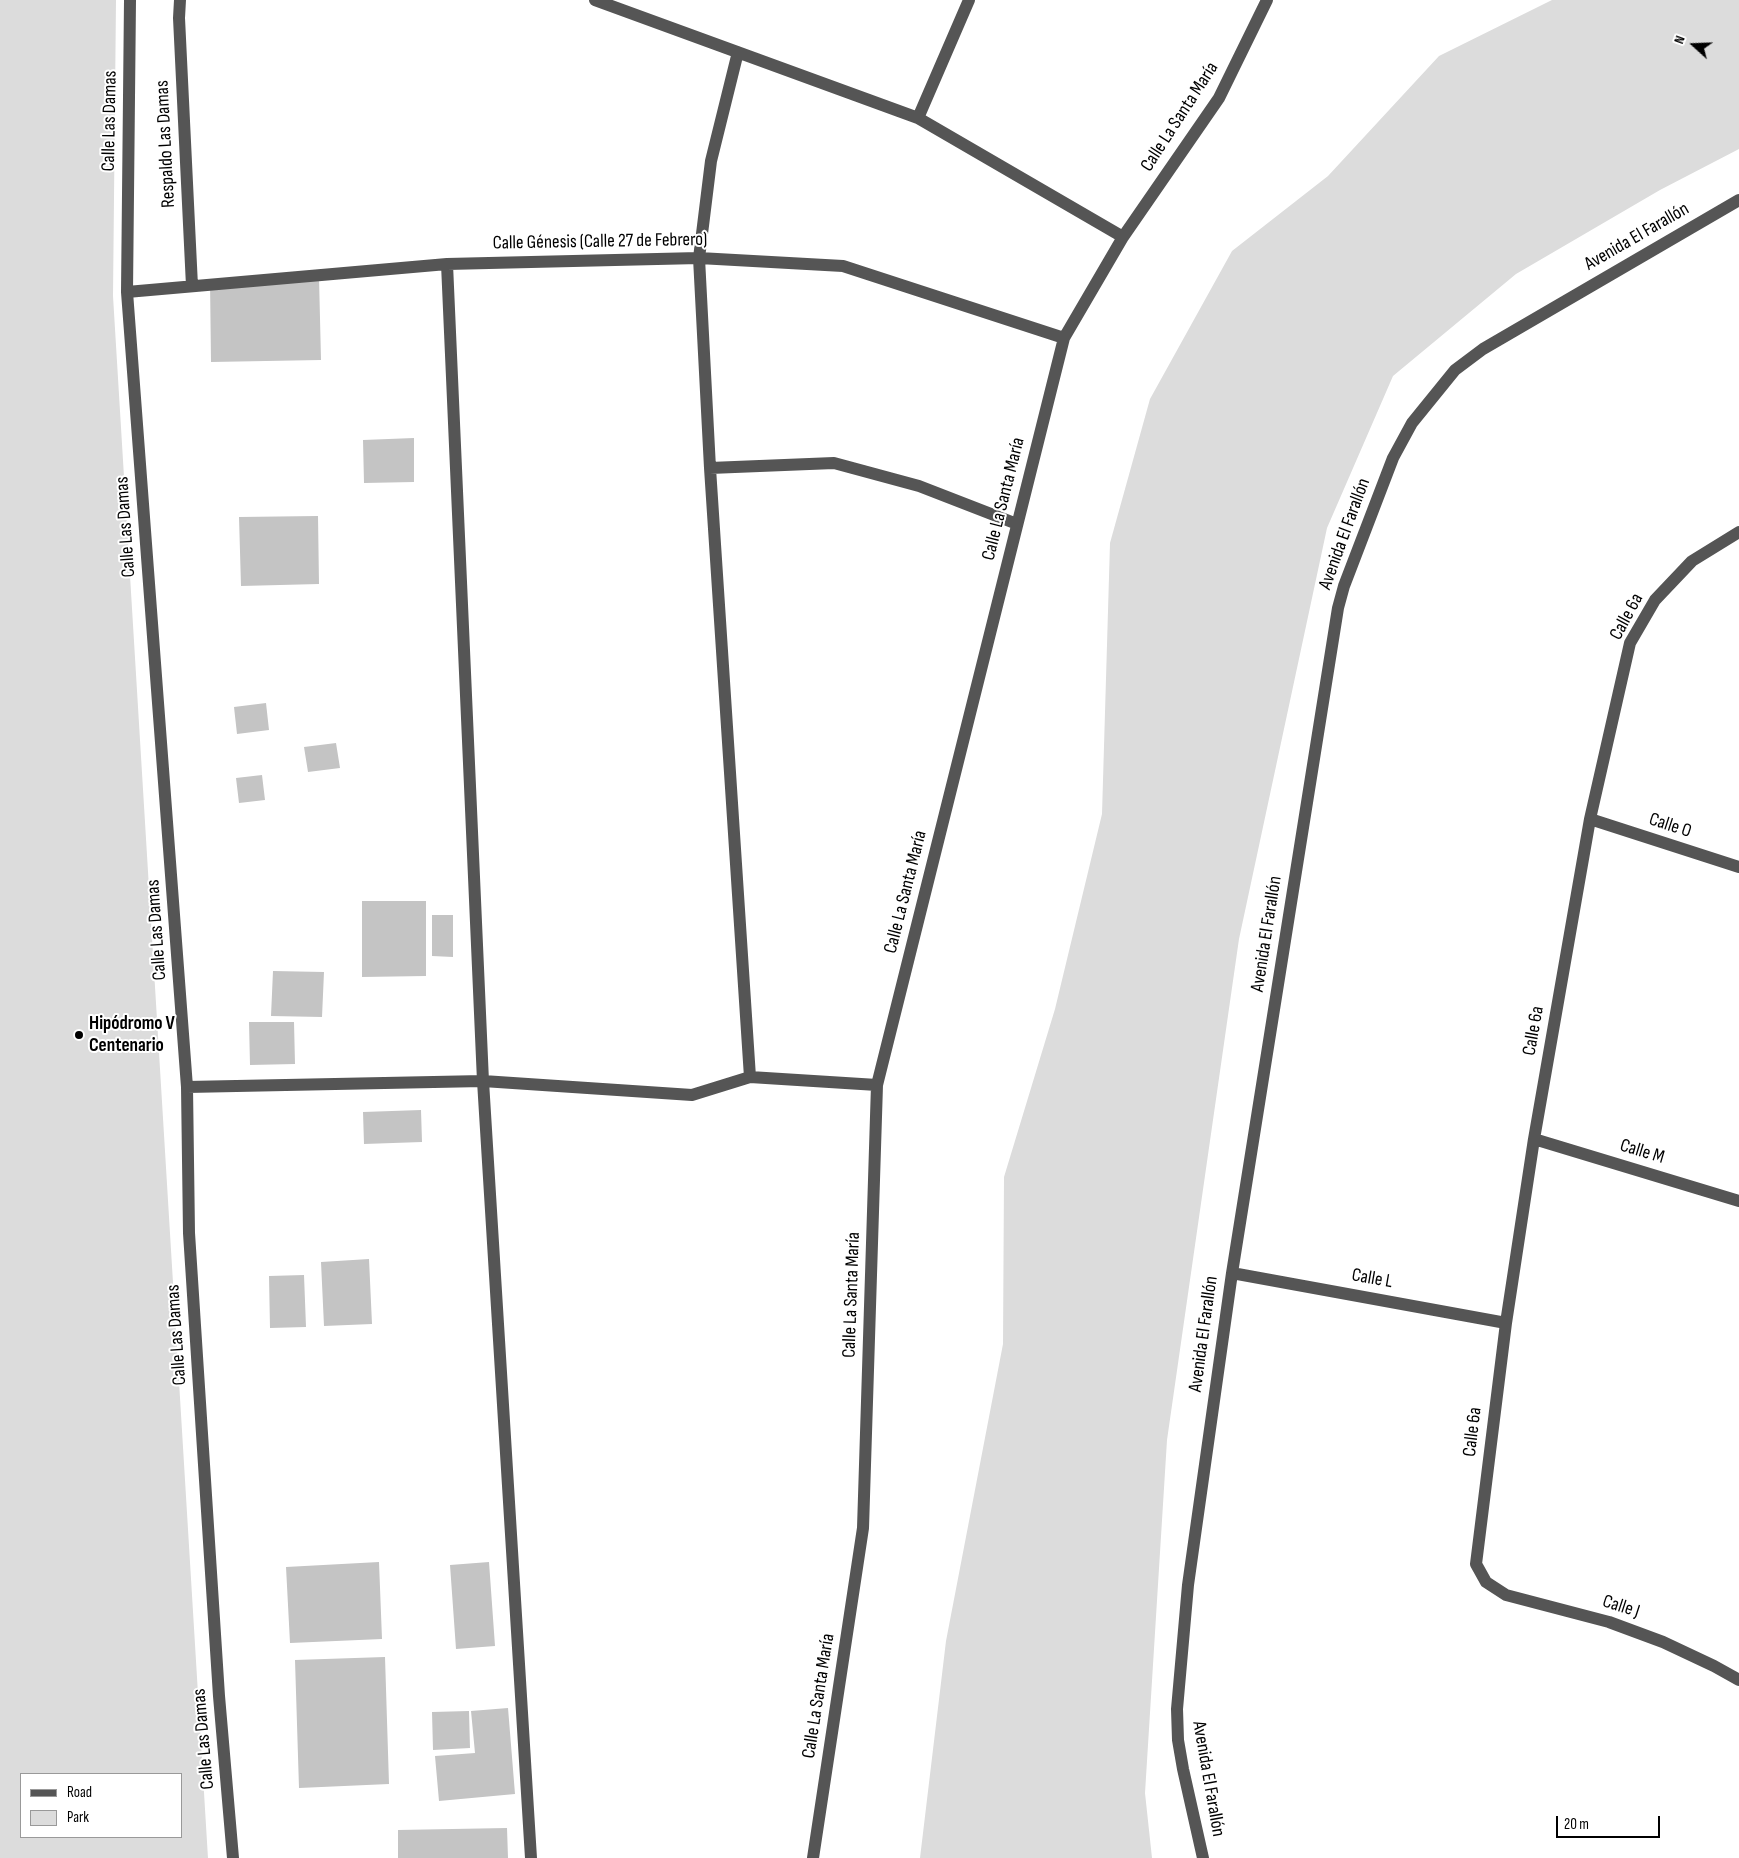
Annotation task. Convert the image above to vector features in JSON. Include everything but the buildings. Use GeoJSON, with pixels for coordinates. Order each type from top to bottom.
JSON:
{"type":"FeatureCollection","features":[{"type":"Feature","properties":{"kind":"street","name":"Calle Las Damas"},"geometry":{"type":"LineString","coordinates":[[130,0],[127,292],[187,1088],[189,1233],[219,1696],[233,1858]]}},
{"type":"Feature","properties":{"kind":"street","name":"Respaldo Las Damas"},"geometry":{"type":"LineString","coordinates":[[180,0],[179,18],[192,286]]}},
{"type":"Feature","properties":{"kind":"street"},"geometry":{"type":"LineString","coordinates":[[596,0],[918,118],[1123,237]]}},
{"type":"Feature","properties":{"kind":"street"},"geometry":{"type":"LineString","coordinates":[[918,118],[969,0]]}},
{"type":"Feature","properties":{"kind":"street","name":"Calle La Santa María"},"geometry":{"type":"LineString","coordinates":[[813,1858],[863,1528],[877,1085],[1064,338],[1123,237],[1219,98],[1267,0]]}},
{"type":"Feature","properties":{"kind":"street"},"geometry":{"type":"LineString","coordinates":[[738,52],[711,161],[699,258],[710,468],[750,1077]]}},
{"type":"Feature","properties":{"kind":"street","name":"Avenida El Farallón"},"geometry":{"type":"LineString","coordinates":[[1203,1858],[1178,1740],[1177,1709],[1188,1585],[1232,1273],[1338,608],[1352,565],[1394,458],[1412,423],[1455,370],[1483,348],[1739,200]]}},
{"type":"Feature","properties":{"kind":"street","name":"Calle Génesis (Calle 27 de Febrero)"},"geometry":{"type":"LineString","coordinates":[[127,292],[446,264],[699,258],[844,266],[1064,338]]}},
{"type":"Feature","properties":{"kind":"street"},"geometry":{"type":"LineString","coordinates":[[446,264],[483,1081],[531,1858]]}},
{"type":"Feature","properties":{"kind":"street"},"geometry":{"type":"LineString","coordinates":[[710,468],[834,463],[919,486],[1017,524]]}},
{"type":"Feature","properties":{"kind":"street","name":"Calle 6a"},"geometry":{"type":"LineString","coordinates":[[1486,1582],[1476,1564],[1506,1323],[1534,1139],[1590,819],[1630,642],[1655,600],[1692,562],[1739,532]]}},
{"type":"Feature","properties":{"kind":"street","name":"Calle O"},"geometry":{"type":"LineString","coordinates":[[1590,819],[1739,867]]}},
{"type":"Feature","properties":{"kind":"street"},"geometry":{"type":"LineString","coordinates":[[187,1088],[483,1081],[692,1095],[750,1077],[877,1085]]}},
{"type":"Feature","properties":{"kind":"street","name":"Calle M"},"geometry":{"type":"LineString","coordinates":[[1534,1139],[1739,1201]]}},
{"type":"Feature","properties":{"kind":"street","name":"Calle L"},"geometry":{"type":"LineString","coordinates":[[1232,1273],[1506,1323]]}},
{"type":"Feature","properties":{"kind":"street","name":"Calle J"},"geometry":{"type":"LineString","coordinates":[[1486,1582],[1506,1595],[1609,1622],[1663,1642],[1739,1680]]}},
{"type":"Feature","properties":{"kind":"green space","name":"Hipódromo V Centenario"},"geometry":{"type":"Polygon","coordinates":[[[0,0],[116,0],[113,296],[208,1858],[0,1858],[0,0]]]}},
{"type":"Feature","properties":{"kind":"green space"},"geometry":{"type":"Polygon","coordinates":[[[1552,0],[1739,0],[1739,149],[1660,190],[1516,274],[1393,376],[1327,528],[1239,939],[1167,1440],[1145,1793],[1152,1858],[920,1858],[946,1641],[1003,1344],[1004,1177],[1055,1009],[1102,814],[1110,543],[1150,399],[1232,251],[1328,176],[1439,56],[1552,0]]]}},
{"type":"Feature","properties":{"kind":"place","name":"Hipódromo V Centenario"},"geometry":{"type":"Point","coordinates":[79,1035]}}]}
